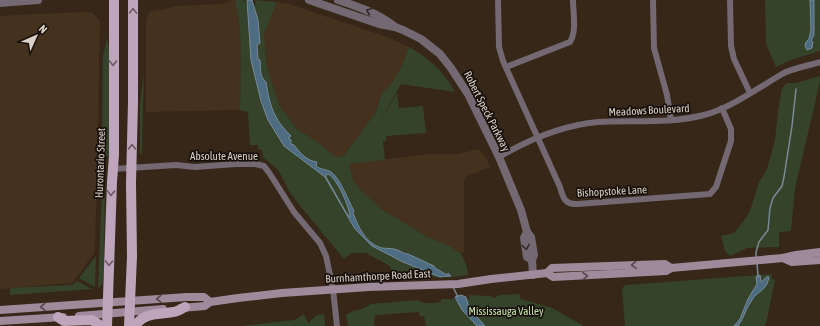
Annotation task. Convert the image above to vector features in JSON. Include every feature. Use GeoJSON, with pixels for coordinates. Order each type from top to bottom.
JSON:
{"type":"FeatureCollection","features":[{"type":"Feature","properties":{"kind":"main road","name":"Hurontario Street"},"geometry":{"type":"LineString","coordinates":[[107,326],[114,156],[114,0]]}},
{"type":"Feature","properties":{"kind":"main road"},"geometry":{"type":"LineString","coordinates":[[129,326],[132,256],[133,0]]}},
{"type":"Feature","properties":{"kind":"main road","name":"Burnhamthorpe Road East"},"geometry":{"type":"LineString","coordinates":[[130,306],[205,306],[210,302],[238,298],[333,289],[458,284],[491,279],[547,274],[552,268],[665,264],[671,268],[784,258],[820,252]]}},
{"type":"Feature","properties":{"kind":"main road","name":"Burnhamthorpe Road East"},"geometry":{"type":"LineString","coordinates":[[784,258],[792,262],[820,260]]}},
{"type":"Feature","properties":{"kind":"main road","name":"Burnhamthorpe Road East"},"geometry":{"type":"LineString","coordinates":[[130,306],[187,297],[204,297],[210,302]]}},
{"type":"Feature","properties":{"kind":"main road"},"geometry":{"type":"LineString","coordinates":[[0,310],[108,303],[130,306]]}},
{"type":"Feature","properties":{"kind":"main road"},"geometry":{"type":"LineString","coordinates":[[4,322],[108,314],[130,306]]}},
{"type":"Feature","properties":{"kind":"main road"},"geometry":{"type":"LineString","coordinates":[[134,326],[144,316],[174,312],[185,307]]}},
{"type":"Feature","properties":{"kind":"main road"},"geometry":{"type":"LineString","coordinates":[[58,317],[64,321],[92,320],[101,326]]}},
{"type":"Feature","properties":{"kind":"street"},"geometry":{"type":"LineString","coordinates":[[0,3],[38,0]]}},
{"type":"Feature","properties":{"kind":"street","name":"Robert Speck Parkway"},"geometry":{"type":"LineString","coordinates":[[309,0],[380,24],[395,27],[422,39],[440,54],[468,94],[499,157],[522,210],[528,232],[531,237],[534,255],[532,260],[533,275]]}},
{"type":"Feature","properties":{"kind":"street"},"geometry":{"type":"LineString","coordinates":[[338,10],[340,0]]}},
{"type":"Feature","properties":{"kind":"street","name":"Robert Speck Parkway"},"geometry":{"type":"LineString","coordinates":[[340,0],[383,17],[395,27]]}},
{"type":"Feature","properties":{"kind":"street","name":"Bishopstoke Lane"},"geometry":{"type":"LineString","coordinates":[[498,0],[499,47],[503,61],[560,187],[563,198],[569,203],[575,204],[704,196],[710,194],[716,187],[731,141],[731,130],[722,108]]}},
{"type":"Feature","properties":{"kind":"street"},"geometry":{"type":"LineString","coordinates":[[506,67],[570,42],[573,37],[574,30],[573,0]]}},
{"type":"Feature","properties":{"kind":"street"},"geometry":{"type":"LineString","coordinates":[[653,0],[654,48],[667,95],[671,120]]}},
{"type":"Feature","properties":{"kind":"street"},"geometry":{"type":"LineString","coordinates":[[730,0],[731,46],[734,59],[750,93]]}},
{"type":"Feature","properties":{"kind":"street","name":"Meadows Boulevard"},"geometry":{"type":"LineString","coordinates":[[499,157],[538,138],[568,127],[587,124],[689,119],[707,114],[722,108],[784,73],[820,62]]}},
{"type":"Feature","properties":{"kind":"street","name":"Absolute Avenue"},"geometry":{"type":"LineString","coordinates":[[113,169],[132,169],[176,165],[195,166],[255,164],[264,166],[294,212],[320,243],[326,256],[333,289]]}},
{"type":"Feature","properties":{"kind":"street"},"geometry":{"type":"LineString","coordinates":[[333,289],[337,326]]}},
{"type":"Feature","properties":{"kind":"shaded area"},"geometry":{"type":"Polygon","coordinates":[[[235,0],[240,27],[240,110],[146,112],[146,21],[149,12],[179,6],[223,4],[235,0]]]}},
{"type":"Feature","properties":{"kind":"shaded area"},"geometry":{"type":"Polygon","coordinates":[[[277,2],[289,4],[390,38],[409,47],[403,64],[392,83],[381,94],[376,112],[344,155],[339,157],[334,156],[318,142],[297,129],[279,105],[267,67],[264,34],[277,2]]]}},
{"type":"Feature","properties":{"kind":"shaded area"},"geometry":{"type":"Polygon","coordinates":[[[91,12],[100,21],[95,252],[72,283],[0,289],[0,16],[91,12]]]}},
{"type":"Feature","properties":{"kind":"shaded area"},"geometry":{"type":"Polygon","coordinates":[[[479,149],[486,158],[490,167],[465,177],[464,252],[460,254],[450,246],[426,236],[380,208],[360,189],[353,180],[349,164],[429,154],[458,154],[479,149]]]}},
{"type":"Feature","properties":{"kind":"green space"},"geometry":{"type":"Polygon","coordinates":[[[235,0],[243,0],[246,2],[247,7],[255,6],[256,2],[254,0],[277,2],[264,34],[267,67],[279,105],[297,129],[318,142],[334,156],[339,157],[344,155],[376,112],[381,94],[392,83],[403,64],[409,47],[423,56],[441,72],[455,92],[401,84],[378,125],[397,93],[399,108],[423,106],[426,133],[386,136],[386,141],[383,141],[385,160],[349,164],[353,180],[360,189],[380,208],[426,236],[450,246],[462,255],[467,267],[468,275],[454,277],[394,277],[390,266],[366,253],[351,253],[344,259],[289,191],[279,171],[263,157],[262,150],[258,149],[258,145],[250,145],[248,112],[240,110],[240,27],[235,0]]]}},
{"type":"Feature","properties":{"kind":"green space"},"geometry":{"type":"Polygon","coordinates":[[[765,0],[820,0],[820,51],[791,60],[776,67],[766,44],[765,0]]]}},
{"type":"Feature","properties":{"kind":"green space"},"geometry":{"type":"Polygon","coordinates":[[[107,38],[110,57],[110,156],[106,156],[102,151],[103,56],[107,38]]]}},
{"type":"Feature","properties":{"kind":"green space"},"geometry":{"type":"Polygon","coordinates":[[[144,71],[142,153],[140,155],[140,103],[144,71]]]}},
{"type":"Feature","properties":{"kind":"green space"},"geometry":{"type":"Polygon","coordinates":[[[820,76],[820,82],[795,188],[791,231],[779,232],[779,247],[747,248],[730,256],[725,251],[721,236],[734,233],[746,218],[751,208],[759,182],[767,169],[775,140],[782,88],[787,83],[796,83],[820,76]]]}},
{"type":"Feature","properties":{"kind":"green space"},"geometry":{"type":"Polygon","coordinates":[[[105,186],[104,273],[102,284],[99,288],[102,190],[105,186]]]}},
{"type":"Feature","properties":{"kind":"green space"},"geometry":{"type":"Polygon","coordinates":[[[96,256],[95,287],[79,278],[96,256]]]}},
{"type":"Feature","properties":{"kind":"green space"},"geometry":{"type":"Polygon","coordinates":[[[772,274],[771,278],[775,280],[766,324],[763,326],[625,326],[622,288],[626,285],[772,274]]]}},
{"type":"Feature","properties":{"kind":"green space"},"geometry":{"type":"Polygon","coordinates":[[[77,281],[92,289],[10,295],[10,288],[72,285],[77,281]]]}},
{"type":"Feature","properties":{"kind":"green space","name":"Mississauga Valley"},"geometry":{"type":"Polygon","coordinates":[[[519,294],[521,299],[552,308],[584,326],[426,326],[424,316],[420,317],[419,312],[375,315],[374,326],[348,326],[346,315],[371,304],[419,300],[423,303],[433,303],[441,302],[441,299],[469,299],[469,295],[490,296],[494,298],[500,295],[519,294]]]}},
{"type":"Feature","properties":{"kind":"green space"},"geometry":{"type":"Polygon","coordinates":[[[304,314],[308,323],[317,315],[324,314],[325,326],[240,326],[294,320],[304,314]]]}},
{"type":"Feature","properties":{"kind":"water"},"geometry":{"type":"Polygon","coordinates":[[[247,0],[252,0],[258,20],[260,43],[257,45],[261,75],[266,82],[273,111],[280,123],[291,136],[288,138],[291,140],[291,144],[294,145],[301,154],[317,162],[316,166],[331,172],[334,175],[341,184],[354,211],[353,213],[360,228],[374,245],[381,248],[398,250],[408,254],[434,266],[447,275],[448,273],[451,276],[440,277],[403,262],[372,246],[355,229],[325,177],[284,146],[268,120],[261,101],[251,60],[247,0]],[[328,174],[326,175],[350,217],[348,207],[332,177],[328,174]]]}},
{"type":"Feature","properties":{"kind":"water"},"geometry":{"type":"Polygon","coordinates":[[[810,0],[814,0],[814,35],[811,41],[813,42],[812,48],[807,50],[805,46],[809,39],[811,29],[810,0]]]}},
{"type":"Feature","properties":{"kind":"water"},"geometry":{"type":"Polygon","coordinates":[[[760,275],[761,282],[768,276],[769,278],[766,286],[752,300],[738,326],[734,326],[740,319],[748,299],[757,284],[756,277],[760,275]]]}},
{"type":"Feature","properties":{"kind":"water"},"geometry":{"type":"Polygon","coordinates":[[[461,295],[466,297],[469,308],[485,326],[477,326],[462,310],[455,297],[461,295]]]}},
{"type":"Feature","properties":{"kind":"waterway"},"geometry":{"type":"LineString","coordinates":[[756,257],[759,242],[768,230],[770,208],[773,198],[782,186],[792,126],[796,89]]}},
{"type":"Feature","properties":{"kind":"waterway"},"geometry":{"type":"LineString","coordinates":[[757,263],[758,277]]}},
{"type":"Feature","properties":{"kind":"waterway"},"geometry":{"type":"LineString","coordinates":[[453,287],[458,297]]}}]}
